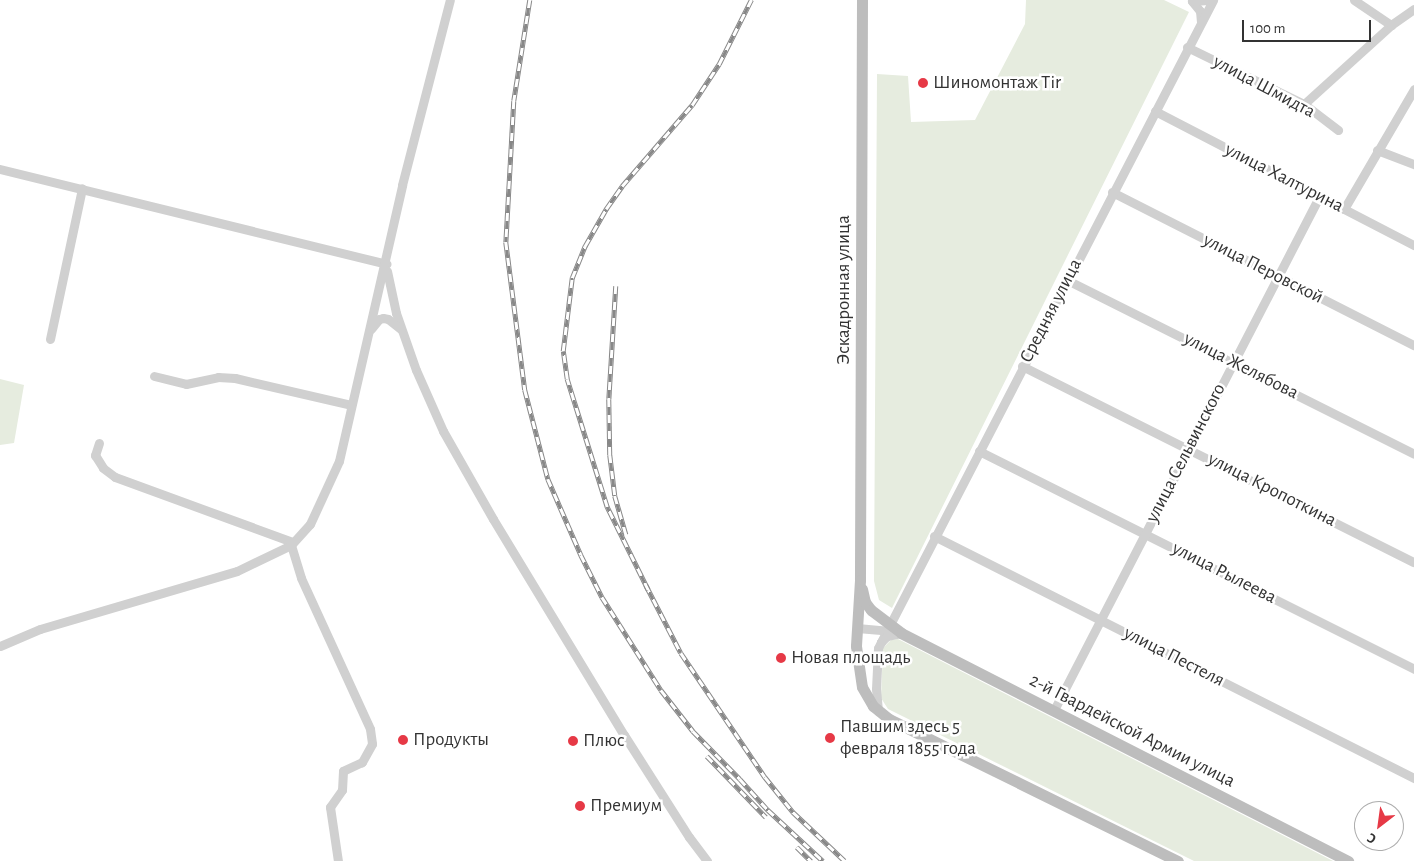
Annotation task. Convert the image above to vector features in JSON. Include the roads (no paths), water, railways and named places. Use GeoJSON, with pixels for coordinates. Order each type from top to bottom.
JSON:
{"type":"FeatureCollection","features":[{"type":"Feature","properties":{"kind":"main road","name":"Эскадронная улица"},"geometry":{"type":"LineString","coordinates":[[860,580],[862,0]]}},
{"type":"Feature","properties":{"kind":"main road","name":"2-й Гвардейской Армии улица"},"geometry":{"type":"LineString","coordinates":[[860,580],[865,602],[887,627],[1054,710],[1348,861]]}},
{"type":"Feature","properties":{"kind":"main road"},"geometry":{"type":"LineString","coordinates":[[860,580],[856,646],[862,687],[878,711],[888,719],[1178,861]]}},
{"type":"Feature","properties":{"kind":"street"},"geometry":{"type":"LineString","coordinates":[[0,646],[40,629],[237,571],[292,543],[310,524],[339,461],[386,264],[402,185],[450,0]]}},
{"type":"Feature","properties":{"kind":"street"},"geometry":{"type":"LineString","coordinates":[[1191,0],[1210,3]]}},
{"type":"Feature","properties":{"kind":"street"},"geometry":{"type":"LineString","coordinates":[[1191,0],[1200,10],[1201,22]]}},
{"type":"Feature","properties":{"kind":"street"},"geometry":{"type":"LineString","coordinates":[[1354,0],[1392,25]]}},
{"type":"Feature","properties":{"kind":"street","name":"Средняя улица"},"geometry":{"type":"LineString","coordinates":[[878,711],[876,689],[878,648],[887,627],[1210,3]]}},
{"type":"Feature","properties":{"kind":"street"},"geometry":{"type":"LineString","coordinates":[[1304,104],[1392,25],[1414,10]]}},
{"type":"Feature","properties":{"kind":"street"},"geometry":{"type":"LineString","coordinates":[[1414,10],[1412,16],[1414,20]]}},
{"type":"Feature","properties":{"kind":"street","name":"улица Шмидта"},"geometry":{"type":"LineString","coordinates":[[1187,48],[1304,104],[1338,130]]}},
{"type":"Feature","properties":{"kind":"street"},"geometry":{"type":"LineString","coordinates":[[1344,209],[1414,89]]}},
{"type":"Feature","properties":{"kind":"street","name":"улица Халтурина"},"geometry":{"type":"LineString","coordinates":[[1155,111],[1319,197],[1414,244]]}},
{"type":"Feature","properties":{"kind":"street"},"geometry":{"type":"LineString","coordinates":[[1377,150],[1414,164]]}},
{"type":"Feature","properties":{"kind":"street"},"geometry":{"type":"LineString","coordinates":[[0,168],[386,264]]}},
{"type":"Feature","properties":{"kind":"street"},"geometry":{"type":"LineString","coordinates":[[50,339],[82,188]]}},
{"type":"Feature","properties":{"kind":"street","name":"улица Перовской"},"geometry":{"type":"LineString","coordinates":[[1112,192],[1414,346]]}},
{"type":"Feature","properties":{"kind":"street","name":"улица Сельвинского"},"geometry":{"type":"LineString","coordinates":[[1054,710],[1319,197]]}},
{"type":"Feature","properties":{"kind":"street"},"geometry":{"type":"LineString","coordinates":[[386,264],[388,280],[402,329],[416,370],[443,431],[492,518],[624,735],[689,837],[707,861]]}},
{"type":"Feature","properties":{"kind":"street","name":"улица Желябова"},"geometry":{"type":"LineString","coordinates":[[1067,280],[1414,454]]}},
{"type":"Feature","properties":{"kind":"street"},"geometry":{"type":"LineString","coordinates":[[368,334],[376,322],[383,318],[388,319],[402,329]]}},
{"type":"Feature","properties":{"kind":"street","name":"улица Кропоткина"},"geometry":{"type":"LineString","coordinates":[[1022,366],[1414,562]]}},
{"type":"Feature","properties":{"kind":"street"},"geometry":{"type":"LineString","coordinates":[[154,376],[186,384],[218,377],[235,378],[351,405]]}},
{"type":"Feature","properties":{"kind":"street"},"geometry":{"type":"LineString","coordinates":[[99,443],[95,455],[103,468],[115,477],[292,543]]}},
{"type":"Feature","properties":{"kind":"street","name":"улица Рылеева"},"geometry":{"type":"LineString","coordinates":[[979,451],[1414,669]]}},
{"type":"Feature","properties":{"kind":"street","name":"улица Пестеля"},"geometry":{"type":"LineString","coordinates":[[934,536],[1414,778]]}},
{"type":"Feature","properties":{"kind":"street"},"geometry":{"type":"LineString","coordinates":[[292,543],[301,578],[370,729],[372,744],[362,762],[343,771],[342,790],[330,807],[338,861]]}},
{"type":"Feature","properties":{"kind":"street"},"geometry":{"type":"LineString","coordinates":[[857,628],[887,627]]}},
{"type":"Feature","properties":{"kind":"street"},"geometry":{"type":"LineString","coordinates":[[881,642],[887,636],[901,633]]}},
{"type":"Feature","properties":{"kind":"railway"},"geometry":{"type":"LineString","coordinates":[[530,0],[514,101],[506,242],[525,390],[548,479],[581,555],[602,597],[661,690],[693,731],[768,810],[823,861]]}},
{"type":"Feature","properties":{"kind":"railway"},"geometry":{"type":"LineString","coordinates":[[648,590],[607,507],[567,379],[563,351],[572,278],[585,246],[606,209],[622,186],[692,105],[719,64],[751,0]]}},
{"type":"Feature","properties":{"kind":"railway"},"geometry":{"type":"LineString","coordinates":[[616,286],[609,399],[610,455],[615,496],[626,534]]}},
{"type":"Feature","properties":{"kind":"railway"},"geometry":{"type":"LineString","coordinates":[[646,585],[681,653],[765,777],[793,812],[845,861]]}},
{"type":"Feature","properties":{"kind":"railway"},"geometry":{"type":"LineString","coordinates":[[707,756],[766,817]]}},
{"type":"Feature","properties":{"kind":"railway"},"geometry":{"type":"LineString","coordinates":[[797,847],[811,861]]}},
{"type":"Feature","properties":{"kind":"place","name":"Шиномонтаж Tir"},"geometry":{"type":"Point","coordinates":[923,83]}},
{"type":"Feature","properties":{"kind":"place","name":"Новая площадь"},"geometry":{"type":"Point","coordinates":[781,658]}},
{"type":"Feature","properties":{"kind":"place","name":"Павшим здесь 5 февраля 1855 года"},"geometry":{"type":"Point","coordinates":[830,738]}},
{"type":"Feature","properties":{"kind":"place","name":"Продукты"},"geometry":{"type":"Point","coordinates":[403,740]}},
{"type":"Feature","properties":{"kind":"place","name":"Плюс"},"geometry":{"type":"Point","coordinates":[573,741]}},
{"type":"Feature","properties":{"kind":"place","name":"Премиум"},"geometry":{"type":"Point","coordinates":[580,806]}}]}
